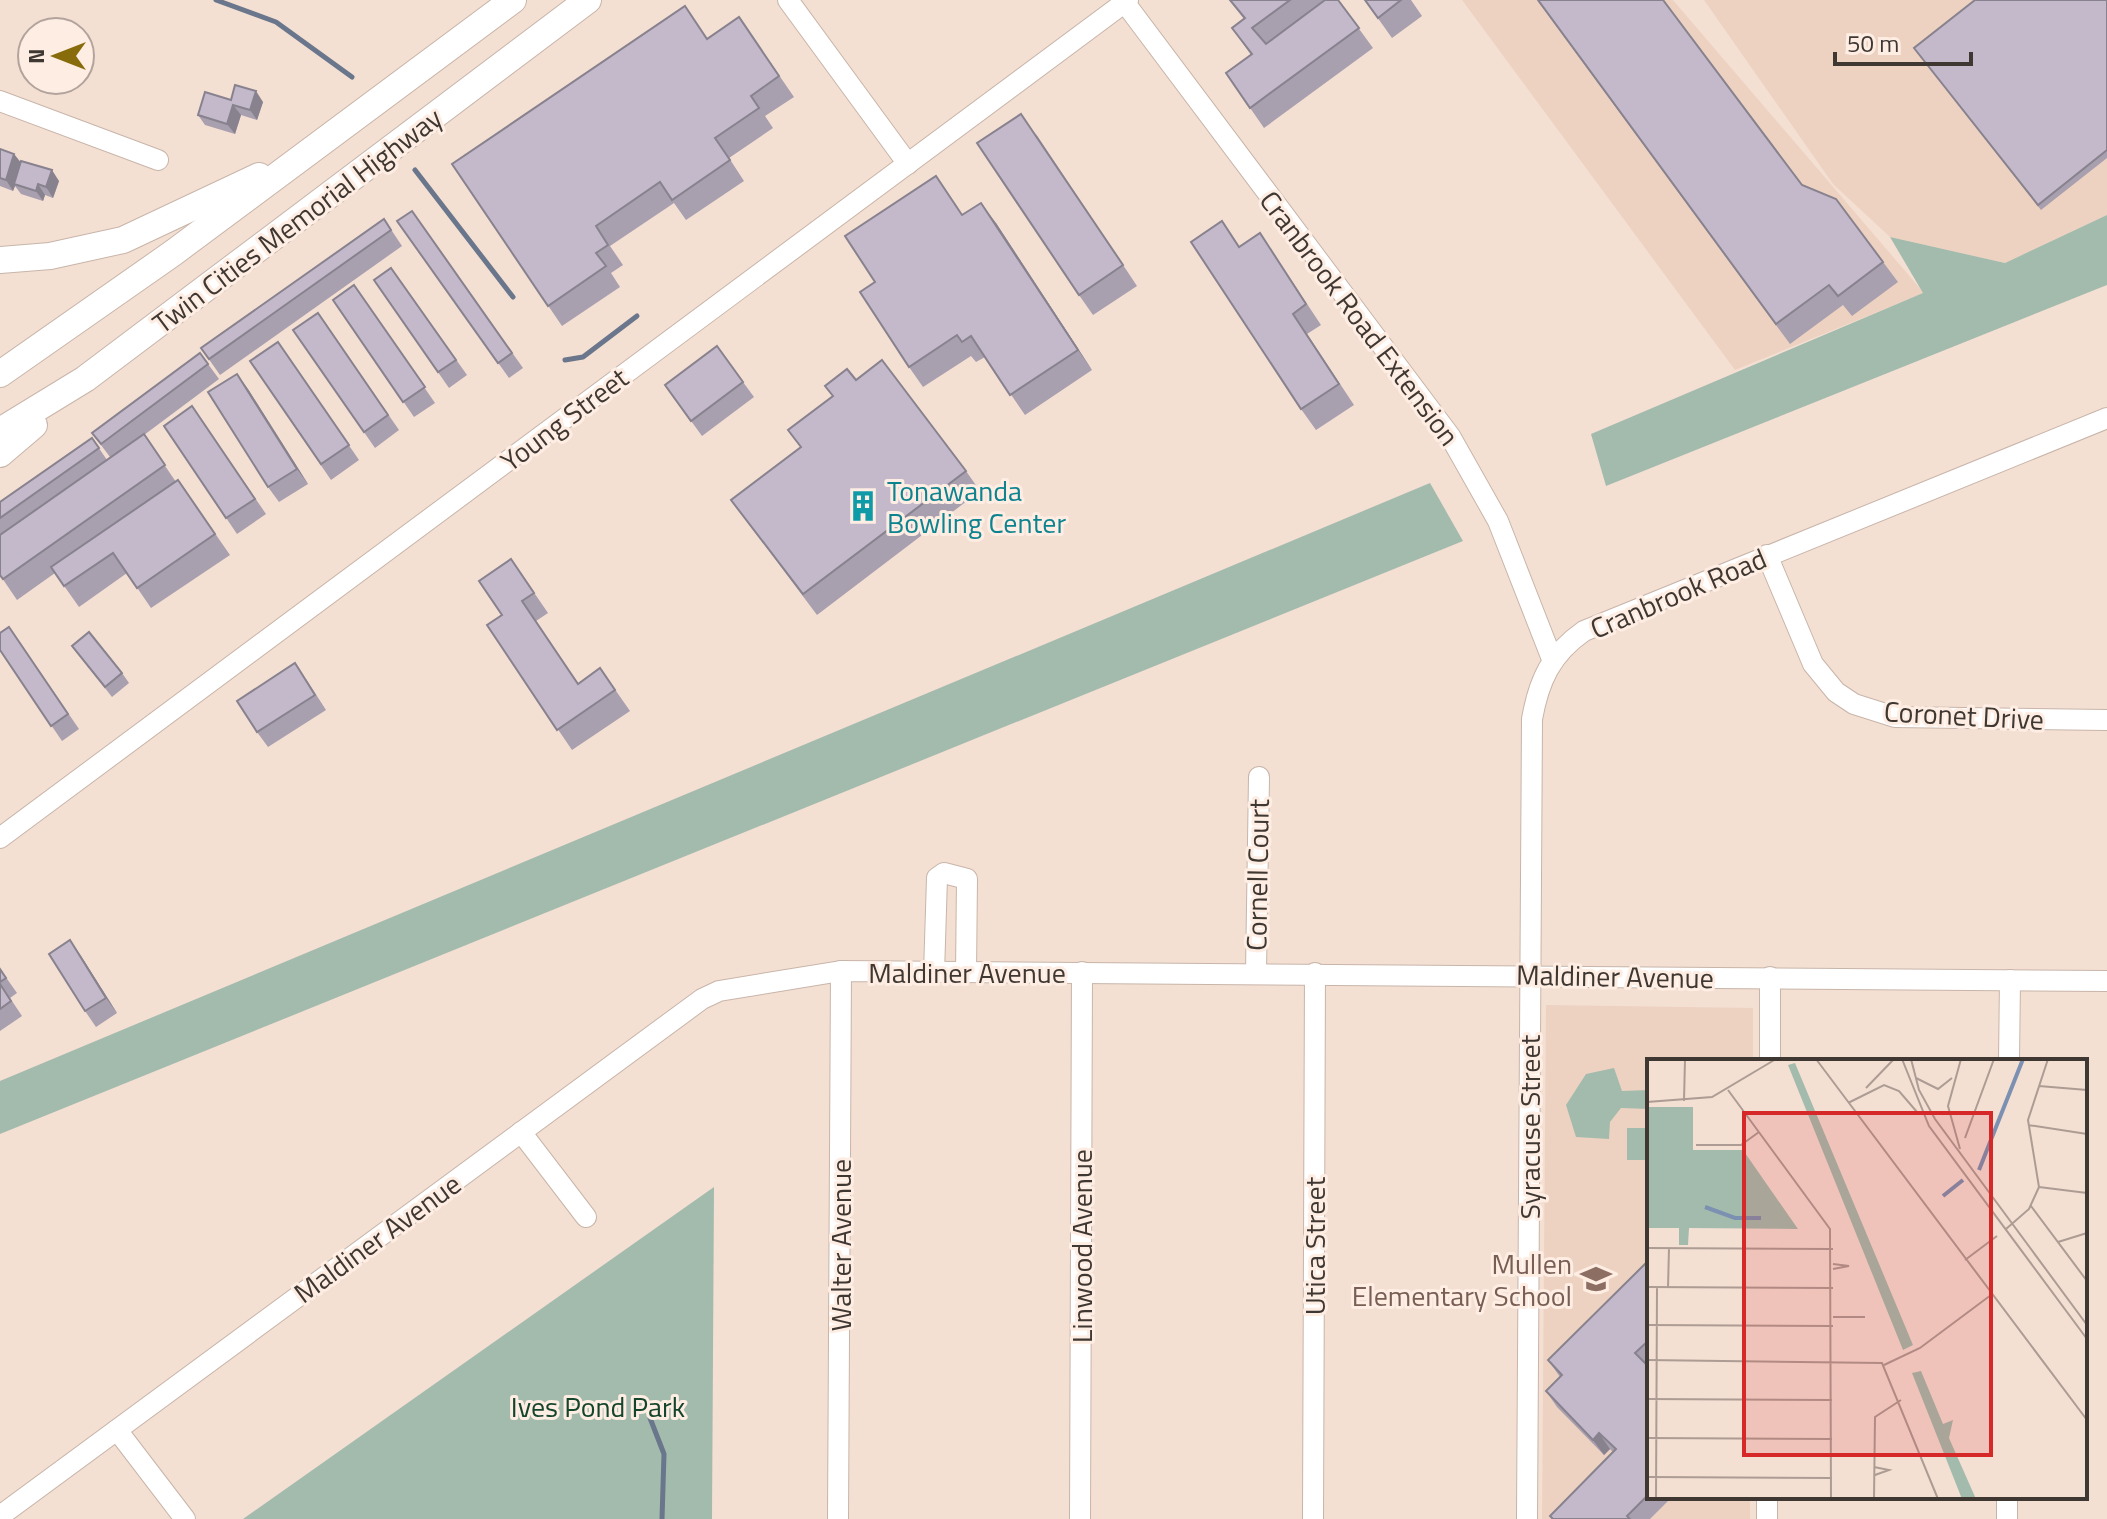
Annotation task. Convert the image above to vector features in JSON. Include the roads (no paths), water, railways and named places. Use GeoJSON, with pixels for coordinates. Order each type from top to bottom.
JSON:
{"type":"FeatureCollection","features":[{"type":"Feature","properties":{"kind":"main road","name":"Twin Cities Memorial Highway"},"geometry":{"type":"LineString","coordinates":[[0,374],[173,253],[513,0]]}},
{"type":"Feature","properties":{"kind":"main road","name":"Twin Cities Memorial Highway"},"geometry":{"type":"LineString","coordinates":[[0,431],[85,379],[257,253],[588,0]]}},
{"type":"Feature","properties":{"kind":"main road"},"geometry":{"type":"LineString","coordinates":[[0,260],[50,256],[123,240],[309,152]]}},
{"type":"Feature","properties":{"kind":"main road"},"geometry":{"type":"LineString","coordinates":[[0,454],[85,379]]}},
{"type":"Feature","properties":{"kind":"street"},"geometry":{"type":"LineString","coordinates":[[788,0],[908,164]]}},
{"type":"Feature","properties":{"kind":"street","name":"Young Street"},"geometry":{"type":"LineString","coordinates":[[0,838],[1126,1]]}},
{"type":"Feature","properties":{"kind":"street","name":"Cranbrook Road Extension"},"geometry":{"type":"LineString","coordinates":[[1126,1],[1450,436],[1498,521],[1552,659]]}},
{"type":"Feature","properties":{"kind":"street"},"geometry":{"type":"LineString","coordinates":[[0,101],[158,160]]}},
{"type":"Feature","properties":{"kind":"street","name":"Cranbrook Road"},"geometry":{"type":"LineString","coordinates":[[1530,975],[1532,719],[1536,694],[1552,659],[1584,631],[2107,418]]}},
{"type":"Feature","properties":{"kind":"street","name":"Coronet Drive"},"geometry":{"type":"LineString","coordinates":[[1767,555],[1813,664],[1836,692],[1854,704],[1895,717],[2107,720]]}},
{"type":"Feature","properties":{"kind":"street","name":"Cornell Court"},"geometry":{"type":"LineString","coordinates":[[1256,972],[1259,777]]}},
{"type":"Feature","properties":{"kind":"street"},"geometry":{"type":"LineString","coordinates":[[934,973],[934,892],[937,878],[944,873],[967,879],[966,973]]}},
{"type":"Feature","properties":{"kind":"street","name":"Maldiner Avenue"},"geometry":{"type":"LineString","coordinates":[[0,1516],[711,995],[841,971],[2107,981]]}},
{"type":"Feature","properties":{"kind":"street","name":"Walter Avenue"},"geometry":{"type":"LineString","coordinates":[[838,1519],[841,971]]}},
{"type":"Feature","properties":{"kind":"street","name":"Linwood Avenue"},"geometry":{"type":"LineString","coordinates":[[1080,1519],[1082,972]]}},
{"type":"Feature","properties":{"kind":"street","name":"Utica Street"},"geometry":{"type":"LineString","coordinates":[[1313,1519],[1315,973]]}},
{"type":"Feature","properties":{"kind":"street","name":"Syracuse Street"},"geometry":{"type":"LineString","coordinates":[[1527,1519],[1530,975]]}},
{"type":"Feature","properties":{"kind":"street"},"geometry":{"type":"LineString","coordinates":[[1770,977],[1770,1059]]}},
{"type":"Feature","properties":{"kind":"street"},"geometry":{"type":"LineString","coordinates":[[2009,1059],[2010,980]]}},
{"type":"Feature","properties":{"kind":"street"},"geometry":{"type":"LineString","coordinates":[[521,1132],[586,1217]]}},
{"type":"Feature","properties":{"kind":"street"},"geometry":{"type":"LineString","coordinates":[[117,1430],[185,1519]]}},
{"type":"Feature","properties":{"kind":"waterway"},"geometry":{"type":"LineString","coordinates":[[216,0],[276,22],[352,77]]}},
{"type":"Feature","properties":{"kind":"waterway"},"geometry":{"type":"LineString","coordinates":[[415,170],[513,297]]}},
{"type":"Feature","properties":{"kind":"waterway"},"geometry":{"type":"LineString","coordinates":[[565,360],[583,357],[637,316]]}},
{"type":"Feature","properties":{"kind":"waterway"},"geometry":{"type":"LineString","coordinates":[[650,1418],[664,1454],[662,1519]]}},
{"type":"Feature","properties":{"kind":"place","name":"Tonawanda Bowling Center"},"geometry":{"type":"Point","coordinates":[863,506]}},
{"type":"Feature","properties":{"kind":"place","name":"Mullen Elementary School"},"geometry":{"type":"Point","coordinates":[1596,1279]}},
{"type":"Feature","properties":{"kind":"park label","name":"Ives Pond Park"},"geometry":{"type":"Point","coordinates":[598,1406]}}]}
